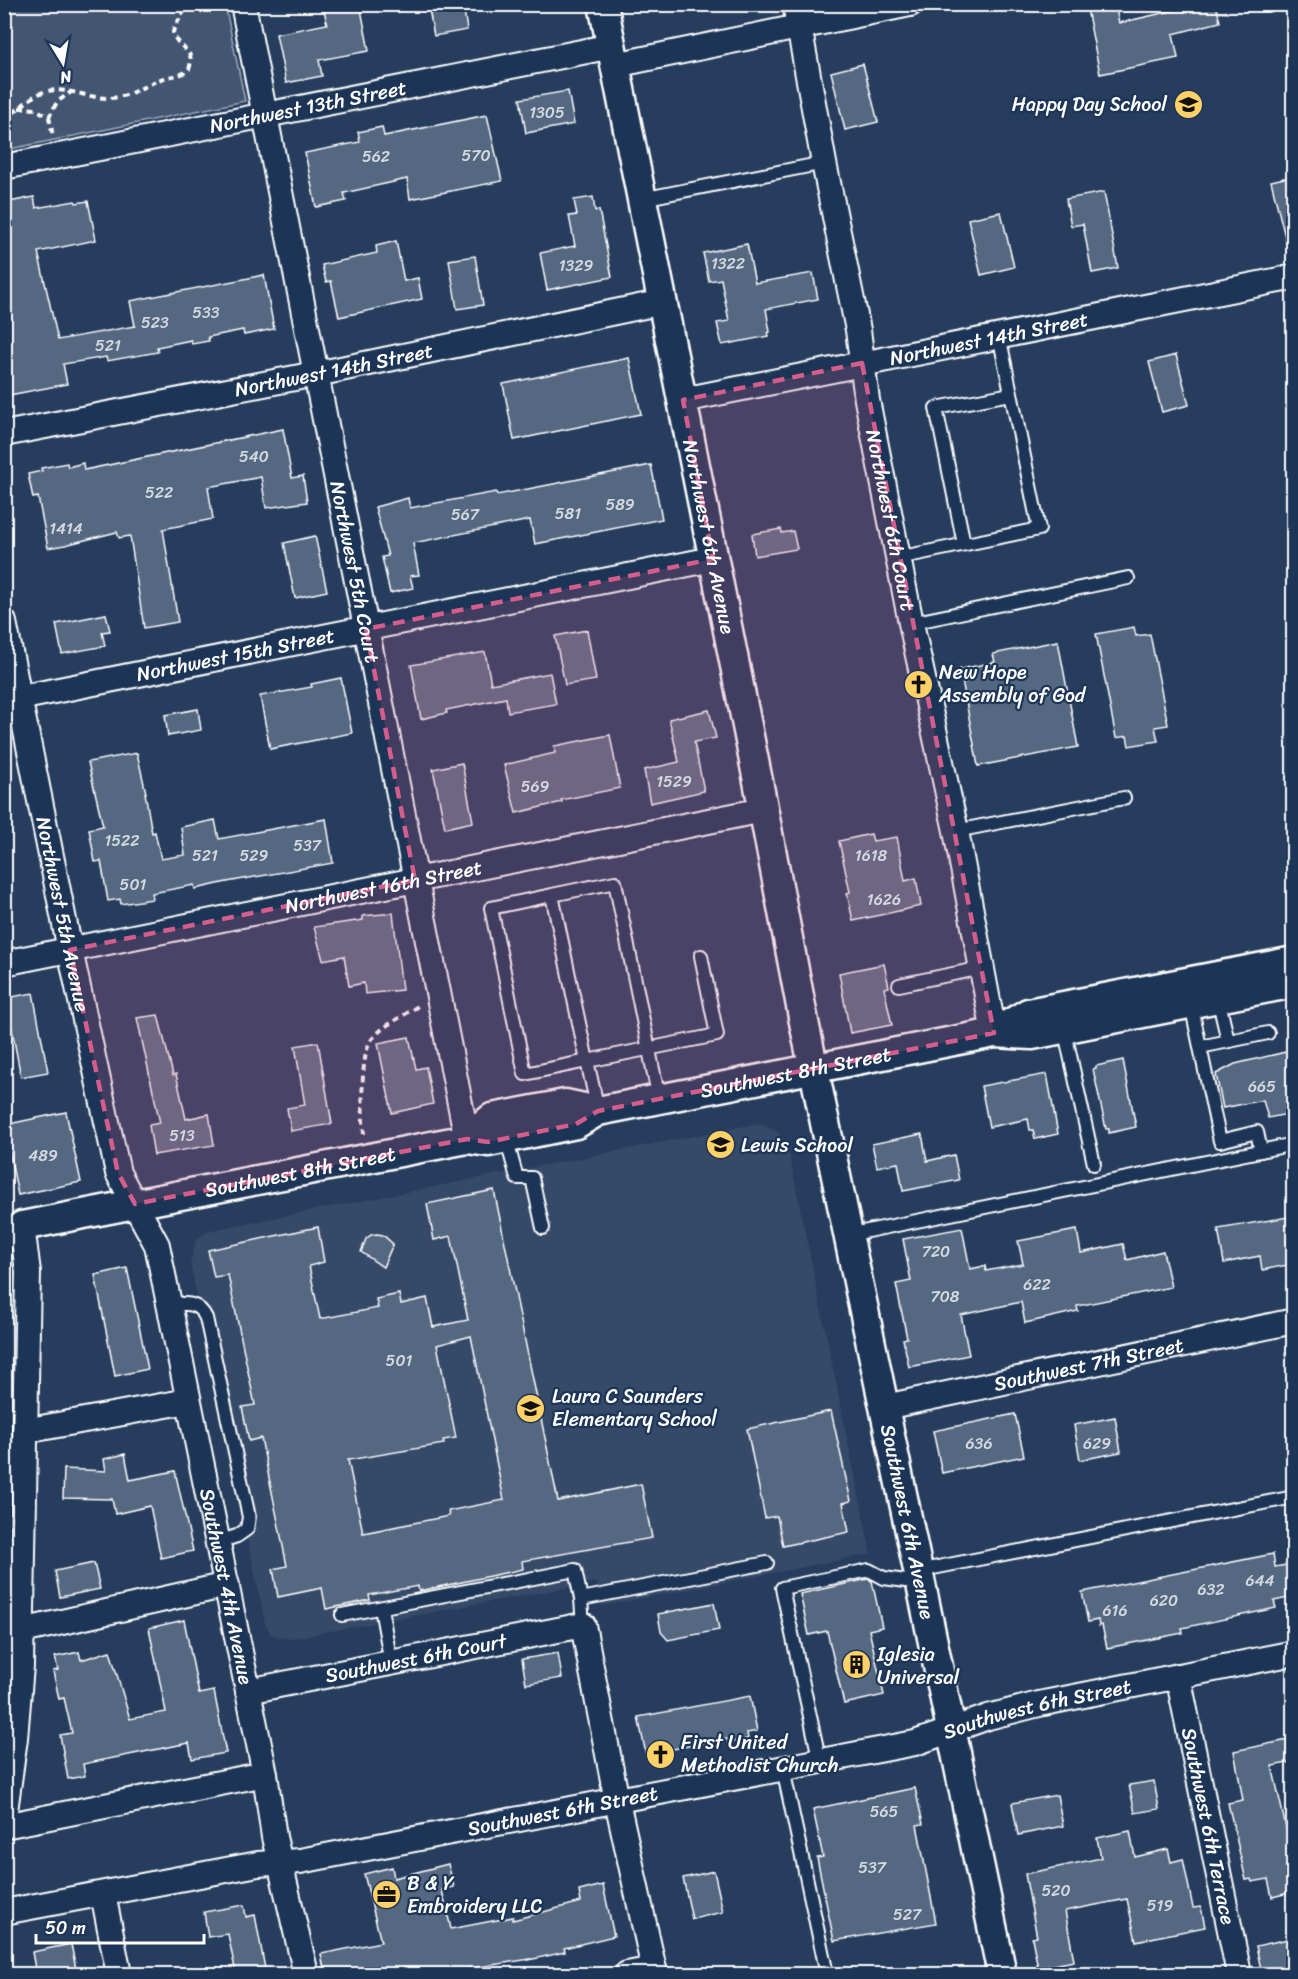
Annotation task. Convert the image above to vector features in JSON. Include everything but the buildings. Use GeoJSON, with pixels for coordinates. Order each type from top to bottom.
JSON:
{"type":"FeatureCollection","features":[{"type":"Feature","properties":{"kind":"street","name":"Northwest 5th Court"},"geometry":{"type":"LineString","coordinates":[[243,4],[467,1139]]}},
{"type":"Feature","properties":{"kind":"street","name":"Northwest 6th Avenue"},"geometry":{"type":"LineString","coordinates":[[603,4],[814,1069]]}},
{"type":"Feature","properties":{"kind":"street","name":"Northwest 13th Street"},"geometry":{"type":"LineString","coordinates":[[4,167],[265,115],[613,56],[797,16],[910,4]]}},
{"type":"Feature","properties":{"kind":"street","name":"Northwest 6th Court"},"geometry":{"type":"LineString","coordinates":[[797,16],[858,330],[867,400],[911,622],[956,831],[994,1033]]}},
{"type":"Feature","properties":{"kind":"street","name":"Northwest 14th Street"},"geometry":{"type":"LineString","coordinates":[[683,399],[1293,277]]}},
{"type":"Feature","properties":{"kind":"street","name":"Northwest 14th Street"},"geometry":{"type":"LineString","coordinates":[[4,434],[316,374],[663,302]]}},
{"type":"Feature","properties":{"kind":"street","name":"Northwest 15th Street"},"geometry":{"type":"LineString","coordinates":[[12,699],[712,559]]}},
{"type":"Feature","properties":{"kind":"street","name":"Northwest 5th Avenue"},"geometry":{"type":"LineString","coordinates":[[4,622],[12,699],[70,950],[118,1173],[135,1204]]}},
{"type":"Feature","properties":{"kind":"street","name":"Northwest 16th Street"},"geometry":{"type":"LineString","coordinates":[[4,963],[763,810]]}},
{"type":"Feature","properties":{"kind":"street","name":"Southwest 8th Street"},"geometry":{"type":"LineString","coordinates":[[994,1033],[1028,1013],[1293,961]]}},
{"type":"Feature","properties":{"kind":"street","name":"Southwest 8th Street"},"geometry":{"type":"LineString","coordinates":[[10,1228],[467,1139],[488,1142],[576,1124],[598,1111],[994,1033],[1032,1035],[1293,983]]}},
{"type":"Feature","properties":{"kind":"street","name":"Southwest 6th Avenue"},"geometry":{"type":"LineString","coordinates":[[814,1069],[1002,1974]]}},
{"type":"Feature","properties":{"kind":"street","name":"Southwest 8th Street"},"geometry":{"type":"LineString","coordinates":[[467,1139],[492,1118],[565,1104],[598,1111]]}},
{"type":"Feature","properties":{"kind":"street","name":"Southwest 4th Avenue"},"geometry":{"type":"LineString","coordinates":[[135,1204],[157,1245],[265,1774],[274,1836],[306,1974]]}},
{"type":"Feature","properties":{"kind":"street"},"geometry":{"type":"LineString","coordinates":[[4,1818],[19,1701],[28,1272],[10,1228]]}},
{"type":"Feature","properties":{"kind":"street","name":"Southwest 7th Street"},"geometry":{"type":"LineString","coordinates":[[885,1407],[1293,1321]]}},
{"type":"Feature","properties":{"kind":"street"},"geometry":{"type":"LineString","coordinates":[[25,1431],[188,1401]]}},
{"type":"Feature","properties":{"kind":"street"},"geometry":{"type":"LineString","coordinates":[[22,1631],[227,1585]]}},
{"type":"Feature","properties":{"kind":"street"},"geometry":{"type":"LineString","coordinates":[[583,1625],[617,1801],[654,1972],[627,1974]]}},
{"type":"Feature","properties":{"kind":"street","name":"Southwest 6th Court"},"geometry":{"type":"LineString","coordinates":[[248,1691],[583,1625]]}},
{"type":"Feature","properties":{"kind":"street","name":"Southwest 6th Street"},"geometry":{"type":"LineString","coordinates":[[4,1912],[258,1864],[300,1861],[915,1743],[988,1717],[1039,1704],[1293,1653]]}},
{"type":"Feature","properties":{"kind":"street","name":"Southwest 6th Terrace"},"geometry":{"type":"LineString","coordinates":[[1178,1676],[1239,1974]]}},
{"type":"Feature","properties":{"kind":"street"},"geometry":{"type":"LineString","coordinates":[[4,1826],[265,1774]]}},
{"type":"Feature","properties":{"kind":"street"},"geometry":{"type":"LineString","coordinates":[[103,1894],[118,1974]]}},
{"type":"Feature","properties":{"kind":"lane"},"geometry":{"type":"LineString","coordinates":[[642,199],[824,163]]}},
{"type":"Feature","properties":{"kind":"lane"},"geometry":{"type":"LineString","coordinates":[[898,558],[1039,529],[999,335]]}},
{"type":"Feature","properties":{"kind":"lane"},"geometry":{"type":"LineString","coordinates":[[964,544],[936,408],[1011,394]]}},
{"type":"Feature","properties":{"kind":"lane"},"geometry":{"type":"LineString","coordinates":[[911,622],[1128,578]]}},
{"type":"Feature","properties":{"kind":"lane"},"geometry":{"type":"LineString","coordinates":[[956,831],[1124,798]]}},
{"type":"Feature","properties":{"kind":"lane"},"geometry":{"type":"LineString","coordinates":[[659,1099],[649,1049],[615,882],[491,908],[525,1074],[587,1061],[649,1049],[717,1035],[701,956]]}},
{"type":"Feature","properties":{"kind":"lane"},"geometry":{"type":"LineString","coordinates":[[552,895],[598,1111]]}},
{"type":"Feature","properties":{"kind":"lane"},"geometry":{"type":"LineString","coordinates":[[899,985],[982,968]]}},
{"type":"Feature","properties":{"kind":"lane"},"geometry":{"type":"LineString","coordinates":[[1205,1001],[1228,1041]]}},
{"type":"Feature","properties":{"kind":"lane"},"geometry":{"type":"LineString","coordinates":[[1205,1001],[1200,1047],[1220,1141],[1257,1132],[1262,1151]]}},
{"type":"Feature","properties":{"kind":"lane"},"geometry":{"type":"LineString","coordinates":[[1064,1029],[1094,1164]]}},
{"type":"Feature","properties":{"kind":"lane"},"geometry":{"type":"LineString","coordinates":[[1200,1047],[1268,1033]]}},
{"type":"Feature","properties":{"kind":"lane"},"geometry":{"type":"LineString","coordinates":[[506,1138],[517,1178],[532,1178],[543,1228]]}},
{"type":"Feature","properties":{"kind":"lane"},"geometry":{"type":"LineString","coordinates":[[847,1235],[1293,1144]]}},
{"type":"Feature","properties":{"kind":"lane"},"geometry":{"type":"LineString","coordinates":[[168,1304],[196,1305],[206,1318],[249,1517],[247,1529],[237,1536],[218,1542]]}},
{"type":"Feature","properties":{"kind":"lane"},"geometry":{"type":"LineString","coordinates":[[820,1762],[782,1588],[869,1570],[884,1578],[919,1577],[1293,1497]]}},
{"type":"Feature","properties":{"kind":"lane"},"geometry":{"type":"LineString","coordinates":[[581,1599],[767,1563]]}},
{"type":"Feature","properties":{"kind":"lane"},"geometry":{"type":"LineString","coordinates":[[342,1616],[575,1570],[583,1625]]}},
{"type":"Feature","properties":{"kind":"lane"},"geometry":{"type":"LineString","coordinates":[[381,1608],[391,1663]]}},
{"type":"Feature","properties":{"kind":"lane"},"geometry":{"type":"LineString","coordinates":[[783,1769],[827,1974]]}},
{"type":"Feature","properties":{"kind":"path"},"geometry":{"type":"LineString","coordinates":[[4,118],[40,93],[56,90],[90,97],[113,98],[136,92],[165,78],[186,72],[191,65],[191,57],[177,42],[173,32],[184,12],[185,4]]}},
{"type":"Feature","properties":{"kind":"path"},"geometry":{"type":"LineString","coordinates":[[53,137],[49,117],[57,102],[71,92]]}},
{"type":"Feature","properties":{"kind":"path"},"geometry":{"type":"LineString","coordinates":[[18,108],[36,109],[49,117]]}},
{"type":"Feature","properties":{"kind":"path"},"geometry":{"type":"LineString","coordinates":[[366,1159],[362,1120],[363,1078],[370,1041],[382,1029],[405,1016],[437,989]]}},
{"type":"Feature","properties":{"kind":"highlighted area"},"geometry":{"type":"Polygon","coordinates":[[[862,363],[994,1033],[598,1111],[576,1124],[488,1142],[467,1139],[135,1204],[118,1173],[70,950],[415,880],[366,629],[713,559],[683,400],[862,363]]]}},
{"type":"Feature","properties":{"kind":"shaded area"},"geometry":{"type":"Polygon","coordinates":[[[5,4],[225,5],[245,101],[5,150],[5,4]]]}},
{"type":"Feature","properties":{"kind":"shaded area","name":"Laura C Saunders Elementary School"},"geometry":{"type":"Polygon","coordinates":[[[760,1123],[776,1131],[787,1143],[871,1554],[602,1606],[597,1582],[288,1639],[270,1633],[265,1623],[190,1263],[196,1240],[207,1231],[760,1123]]]}},
{"type":"Feature","properties":{"kind":"place","name":"Happy Day School"},"geometry":{"type":"Point","coordinates":[1188,104]}},
{"type":"Feature","properties":{"kind":"place","name":"New Hope Assembly of God"},"geometry":{"type":"Point","coordinates":[918,684]}},
{"type":"Feature","properties":{"kind":"place","name":"Lewis School"},"geometry":{"type":"Point","coordinates":[720,1145]}},
{"type":"Feature","properties":{"kind":"place","name":"Laura C Saunders Elementary School"},"geometry":{"type":"Point","coordinates":[531,1408]}},
{"type":"Feature","properties":{"kind":"place","name":"Iglesia Universal"},"geometry":{"type":"Point","coordinates":[856,1665]}},
{"type":"Feature","properties":{"kind":"place","name":"First United Methodist Church"},"geometry":{"type":"Point","coordinates":[660,1754]}},
{"type":"Feature","properties":{"kind":"place","name":"B & Y Embroidery LLC"},"geometry":{"type":"Point","coordinates":[386,1895]}}]}
